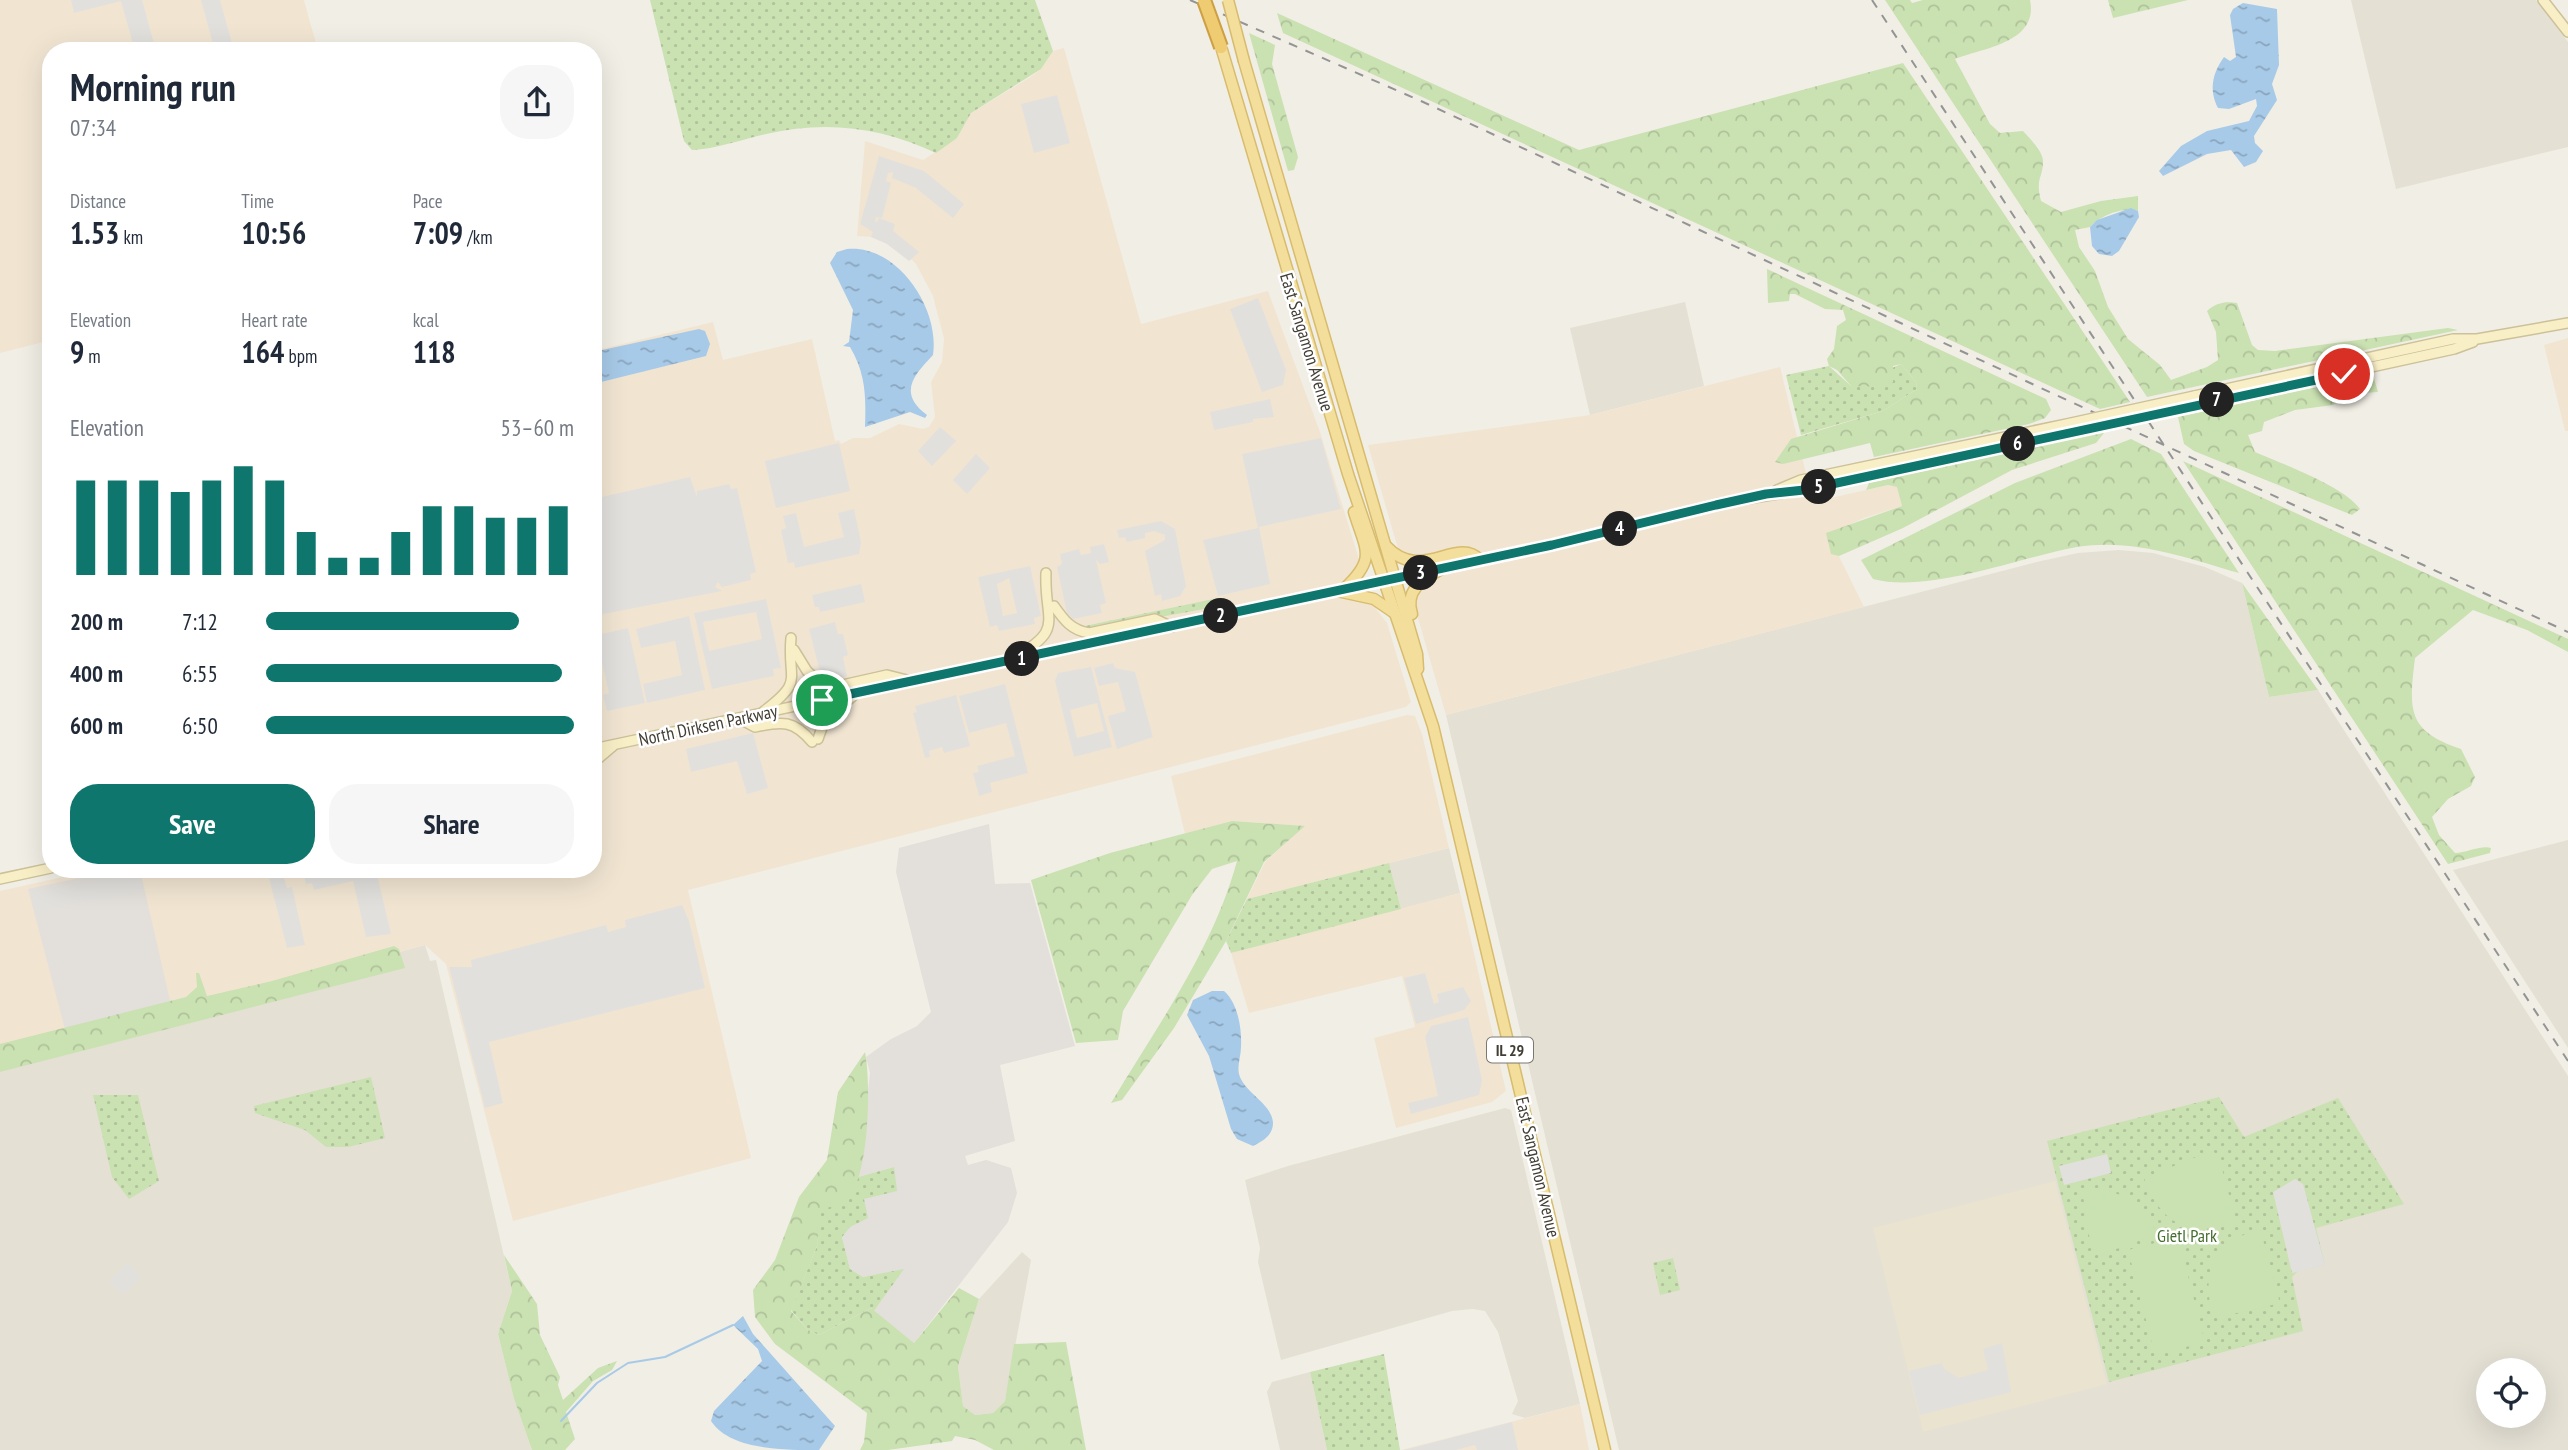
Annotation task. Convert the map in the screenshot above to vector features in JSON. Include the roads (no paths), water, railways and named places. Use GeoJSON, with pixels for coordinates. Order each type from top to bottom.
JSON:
{"type":"FeatureCollection","features":[{"type":"Feature","properties":{"kind":"highway"},"geometry":{"type":"LineString","coordinates":[[1205,0],[1221,49]]}},
{"type":"Feature","properties":{"kind":"main road","name":"East Sangamon Avenue"},"geometry":{"type":"LineString","coordinates":[[1228,0],[1385,546],[1393,612],[1420,681],[1454,808],[1605,1450]]}},
{"type":"Feature","properties":{"kind":"main road"},"geometry":{"type":"LineString","coordinates":[[2543,0],[2568,32]]}},
{"type":"Feature","properties":{"kind":"main road","name":"East Sangamon Avenue"},"geometry":{"type":"LineString","coordinates":[[1221,49],[1348,474],[1417,654],[1420,681]]}},
{"type":"Feature","properties":{"kind":"main road","name":"North Dirksen Parkway"},"geometry":{"type":"LineString","coordinates":[[602,747],[857,692],[1004,664],[1480,560],[1766,494],[1804,490],[2454,349],[2477,340],[2568,323]]}},
{"type":"Feature","properties":{"kind":"main road","name":"North Dirksen Parkway"},"geometry":{"type":"LineString","coordinates":[[1766,494],[1801,480],[2453,339],[2477,340]]}},
{"type":"Feature","properties":{"kind":"main road"},"geometry":{"type":"LineString","coordinates":[[1340,590],[1362,572],[1367,557],[1350,499],[1348,474]]}},
{"type":"Feature","properties":{"kind":"main road"},"geometry":{"type":"LineString","coordinates":[[1385,546],[1398,558],[1413,563],[1465,552],[1480,560]]}},
{"type":"Feature","properties":{"kind":"main road"},"geometry":{"type":"LineString","coordinates":[[1417,654],[1420,641],[1409,601],[1421,581],[1443,568]]}},
{"type":"Feature","properties":{"kind":"main road"},"geometry":{"type":"LineString","coordinates":[[1004,664],[1032,648],[1047,632],[1050,619],[1046,573]]}},
{"type":"Feature","properties":{"kind":"main road"},"geometry":{"type":"LineString","coordinates":[[1340,590],[1374,599],[1393,612]]}},
{"type":"Feature","properties":{"kind":"main road"},"geometry":{"type":"LineString","coordinates":[[1054,606],[1067,624],[1080,632],[1093,633],[1155,619],[1172,627]]}},
{"type":"Feature","properties":{"kind":"main road"},"geometry":{"type":"LineString","coordinates":[[759,714],[783,696],[793,681],[791,638]]}},
{"type":"Feature","properties":{"kind":"main road"},"geometry":{"type":"LineString","coordinates":[[794,650],[807,671],[821,684],[838,686],[887,675],[912,681]]}},
{"type":"Feature","properties":{"kind":"main road"},"geometry":{"type":"LineString","coordinates":[[740,719],[755,727],[790,723],[815,740],[825,719],[857,692]]}},
{"type":"Feature","properties":{"kind":"main road"},"geometry":{"type":"LineString","coordinates":[[602,756],[615,745]]}},
{"type":"Feature","properties":{"kind":"main road"},"geometry":{"type":"LineString","coordinates":[[0,879],[42,870]]}},
{"type":"Feature","properties":{"kind":"water"},"geometry":{"type":"Polygon","coordinates":[[[2243,3],[2277,9],[2279,65],[2272,84],[2277,100],[2254,136],[2255,143],[2263,151],[2256,162],[2244,167],[2231,150],[2207,154],[2163,176],[2159,171],[2181,146],[2207,131],[2249,121],[2257,106],[2256,99],[2229,109],[2218,108],[2213,95],[2214,76],[2220,63],[2224,57],[2230,61],[2236,57],[2230,15],[2233,9],[2243,3]]]}},
{"type":"Feature","properties":{"kind":"water"},"geometry":{"type":"Polygon","coordinates":[[[2131,208],[2138,211],[2139,217],[2119,251],[2112,256],[2099,254],[2092,246],[2090,227],[2097,220],[2131,208]]]}},
{"type":"Feature","properties":{"kind":"water"},"geometry":{"type":"Polygon","coordinates":[[[847,249],[865,250],[883,257],[911,282],[922,299],[930,318],[933,355],[915,377],[911,392],[918,407],[927,415],[925,418],[910,412],[865,427],[862,376],[850,347],[843,346],[849,342],[853,310],[830,263],[837,252],[847,249]]]}},
{"type":"Feature","properties":{"kind":"water"},"geometry":{"type":"Polygon","coordinates":[[[699,329],[705,331],[710,344],[706,356],[602,382],[602,350],[699,329]]]}},
{"type":"Feature","properties":{"kind":"water"},"geometry":{"type":"Polygon","coordinates":[[[1212,991],[1224,991],[1233,1002],[1241,1032],[1239,1074],[1246,1087],[1268,1110],[1273,1123],[1264,1140],[1253,1146],[1237,1139],[1231,1129],[1209,1056],[1187,1015],[1193,1000],[1212,991]]]}},
{"type":"Feature","properties":{"kind":"water"},"geometry":{"type":"Polygon","coordinates":[[[743,1316],[753,1334],[835,1426],[819,1450],[790,1450],[744,1443],[720,1431],[711,1421],[714,1411],[762,1361],[758,1349],[733,1325],[743,1316]]]}},
{"type":"Feature","properties":{"kind":"waterway"},"geometry":{"type":"LineString","coordinates":[[561,1421],[597,1383],[628,1363],[665,1357],[733,1325]]}},
{"type":"Feature","properties":{"kind":"railway"},"geometry":{"type":"LineString","coordinates":[[1190,0],[1421,101],[2568,632]]}},
{"type":"Feature","properties":{"kind":"railway"},"geometry":{"type":"LineString","coordinates":[[1872,0],[2568,1061]]}},
{"type":"Feature","properties":{"kind":"park label","name":"Gietl Park"},"geometry":{"type":"Point","coordinates":[2187,1235]}}]}
